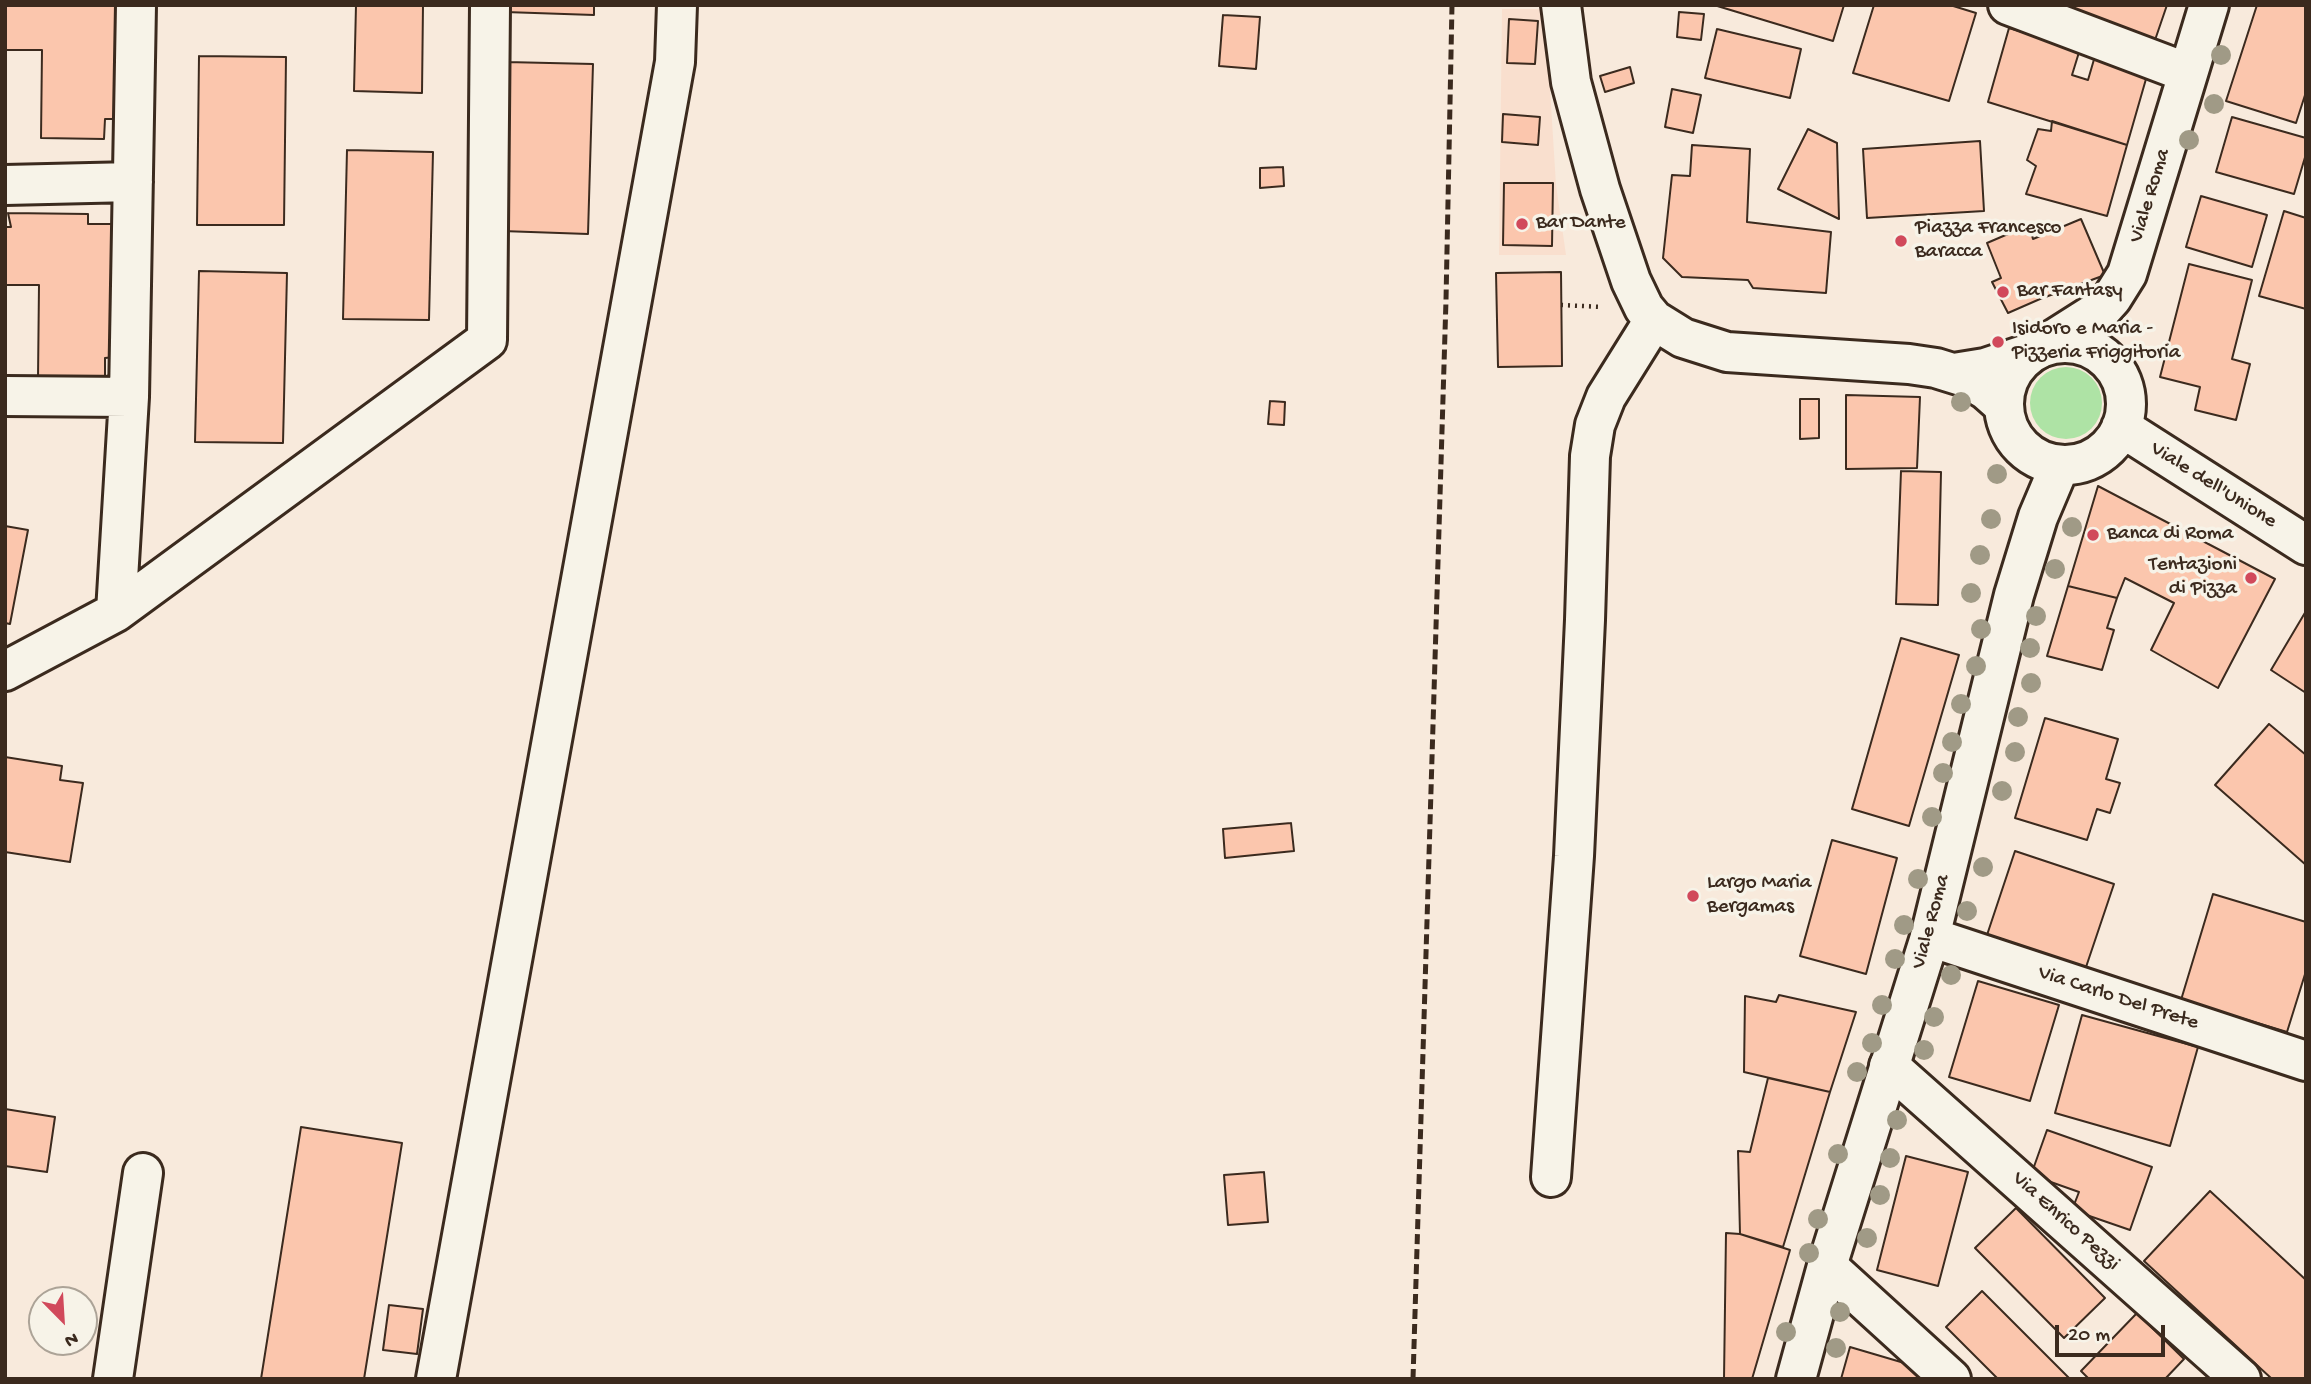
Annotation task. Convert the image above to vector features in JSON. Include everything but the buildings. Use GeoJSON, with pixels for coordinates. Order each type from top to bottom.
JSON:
{"type":"FeatureCollection","features":[{"type":"Feature","properties":{"kind":"street"},"geometry":{"type":"LineString","coordinates":[[116,612],[129,397],[136,5]]}},
{"type":"Feature","properties":{"kind":"street"},"geometry":{"type":"LineString","coordinates":[[5,671],[116,612],[487,340],[490,5]]}},
{"type":"Feature","properties":{"kind":"street"},"geometry":{"type":"LineString","coordinates":[[436,1379],[675,62],[677,5]]}},
{"type":"Feature","properties":{"kind":"street"},"geometry":{"type":"LineString","coordinates":[[1561,5],[1571,82],[1600,189],[1620,252],[1644,308],[1654,320],[1683,338],[1727,352],[1909,364],[1954,373],[1986,390],[2003,405],[2010,431],[2027,452],[2043,461],[2079,463],[2097,456],[2111,443],[2121,427],[2126,395],[2121,379],[2111,363],[2096,351],[2078,344],[2059,343],[1985,368],[1954,373]]}},
{"type":"Feature","properties":{"kind":"street"},"geometry":{"type":"LineString","coordinates":[[2008,5],[2188,73]]}},
{"type":"Feature","properties":{"kind":"street","name":"Viale Roma"},"geometry":{"type":"LineString","coordinates":[[2003,405],[2006,385],[2016,367],[2035,350],[2103,308],[2121,287],[2131,262],[2208,5]]}},
{"type":"Feature","properties":{"kind":"street"},"geometry":{"type":"LineString","coordinates":[[5,185],[133,182]]}},
{"type":"Feature","properties":{"kind":"street"},"geometry":{"type":"LineString","coordinates":[[1551,1177],[1574,856],[1592,441],[1606,397],[1654,320]]}},
{"type":"Feature","properties":{"kind":"street"},"geometry":{"type":"LineString","coordinates":[[5,396],[129,397]]}},
{"type":"Feature","properties":{"kind":"street","name":"Viale dell'Unione"},"geometry":{"type":"LineString","coordinates":[[2121,427],[2305,541]]}},
{"type":"Feature","properties":{"kind":"street","name":"Viale Roma"},"geometry":{"type":"LineString","coordinates":[[1796,1379],[1827,1266],[1930,937],[2014,595],[2038,517],[2060,464]]}},
{"type":"Feature","properties":{"kind":"street","name":"Via Carlo Del Prete"},"geometry":{"type":"LineString","coordinates":[[1930,937],[2306,1061]]}},
{"type":"Feature","properties":{"kind":"street","name":"Via Enrico Pezzi"},"geometry":{"type":"LineString","coordinates":[[1889,1066],[2241,1379]]}},
{"type":"Feature","properties":{"kind":"street"},"geometry":{"type":"LineString","coordinates":[[113,1379],[143,1173]]}},
{"type":"Feature","properties":{"kind":"street"},"geometry":{"type":"LineString","coordinates":[[1827,1266],[1951,1379]]}},
{"type":"Feature","properties":{"kind":"shaded area"},"geometry":{"type":"Polygon","coordinates":[[[1502,9],[1545,9],[1556,185],[1566,255],[1499,255],[1502,9]]]}},
{"type":"Feature","properties":{"kind":"green space"},"geometry":{"type":"Polygon","coordinates":[[[2066,367],[2086,373],[2096,383],[2102,403],[2096,423],[2086,433],[2066,439],[2046,433],[2036,423],[2030,403],[2036,383],[2046,373],[2066,367]]]}},
{"type":"Feature","properties":{"kind":"railway"},"geometry":{"type":"LineString","coordinates":[[1413,1379],[1446,300],[1452,5]]}},
{"type":"Feature","properties":{"kind":"place","name":"Bar Dante"},"geometry":{"type":"Point","coordinates":[1522,224]}},
{"type":"Feature","properties":{"kind":"place","name":"Piazza Francesco Baracca"},"geometry":{"type":"Point","coordinates":[1901,241]}},
{"type":"Feature","properties":{"kind":"place","name":"Bar Fantasy"},"geometry":{"type":"Point","coordinates":[2003,292]}},
{"type":"Feature","properties":{"kind":"place","name":"Isidoro e Maria - Pizzeria Friggitoria"},"geometry":{"type":"Point","coordinates":[1998,342]}},
{"type":"Feature","properties":{"kind":"place","name":"Banca di Roma"},"geometry":{"type":"Point","coordinates":[2093,535]}},
{"type":"Feature","properties":{"kind":"place","name":"Tentazioni di Pizza"},"geometry":{"type":"Point","coordinates":[2251,578]}},
{"type":"Feature","properties":{"kind":"place","name":"Largo Maria Bergamas"},"geometry":{"type":"Point","coordinates":[1693,896]}}]}
